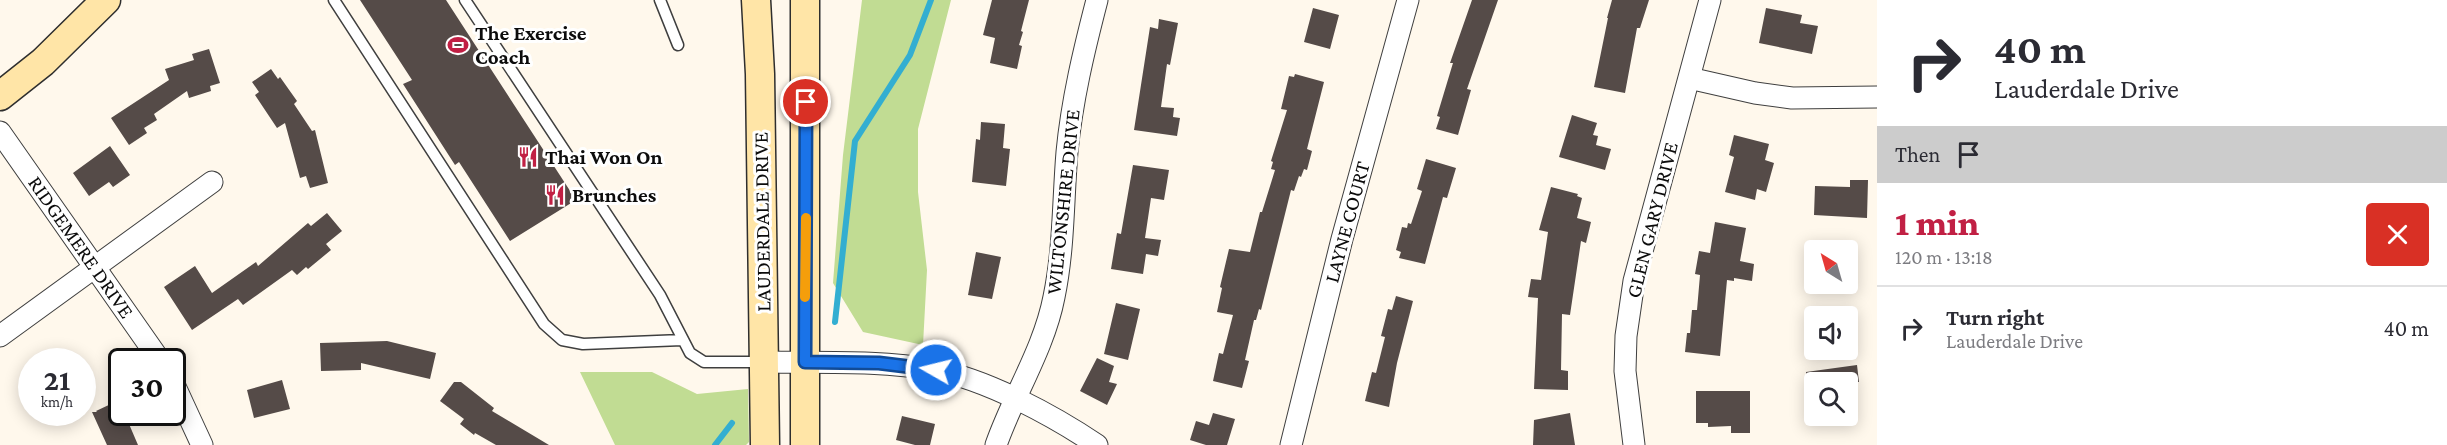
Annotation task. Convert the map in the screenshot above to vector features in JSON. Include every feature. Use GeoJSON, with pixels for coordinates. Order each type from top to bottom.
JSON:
{"type":"FeatureCollection","features":[{"type":"Feature","properties":{"kind":"main road"},"geometry":{"type":"LineString","coordinates":[[0,96],[42,62],[106,0]]}},
{"type":"Feature","properties":{"kind":"main road","name":"LAUDERDALE DRIVE"},"geometry":{"type":"LineString","coordinates":[[756,0],[760,74],[765,445]]}},
{"type":"Feature","properties":{"kind":"main road","name":"LAUDERDALE DRIVE"},"geometry":{"type":"LineString","coordinates":[[805,0],[805,445]]}},
{"type":"Feature","properties":{"kind":"street","name":"WILTONSHIRE DRIVE"},"geometry":{"type":"LineString","coordinates":[[996,445],[1046,326],[1054,298],[1060,254],[1067,150],[1078,71],[1097,0]]}},
{"type":"Feature","properties":{"kind":"street","name":"LAYNE COURT"},"geometry":{"type":"LineString","coordinates":[[1291,445],[1342,239],[1408,0]]}},
{"type":"Feature","properties":{"kind":"street","name":"GLEN GARY DRIVE"},"geometry":{"type":"LineString","coordinates":[[1634,445],[1625,371],[1626,336],[1634,281],[1710,0]]}},
{"type":"Feature","properties":{"kind":"street"},"geometry":{"type":"LineString","coordinates":[[1689,78],[1755,93],[1792,98],[1877,97]]}},
{"type":"Feature","properties":{"kind":"street","name":"RIDGEMERE DRIVE"},"geometry":{"type":"LineString","coordinates":[[0,132],[151,348]]}},
{"type":"Feature","properties":{"kind":"street"},"geometry":{"type":"LineString","coordinates":[[0,336],[212,182]]}},
{"type":"Feature","properties":{"kind":"street"},"geometry":{"type":"LineString","coordinates":[[765,362],[879,363],[936,370],[974,381],[1015,399],[1069,426],[1097,445]]}},
{"type":"Feature","properties":{"kind":"street"},"geometry":{"type":"LineString","coordinates":[[186,410],[202,445]]}},
{"type":"Feature","properties":{"kind":"lane"},"geometry":{"type":"LineString","coordinates":[[334,0],[544,324],[561,340],[583,344],[682,340]]}},
{"type":"Feature","properties":{"kind":"lane"},"geometry":{"type":"LineString","coordinates":[[465,0],[660,296],[690,353],[704,362],[765,362]]}},
{"type":"Feature","properties":{"kind":"lane"},"geometry":{"type":"LineString","coordinates":[[660,0],[678,45]]}},
{"type":"Feature","properties":{"kind":"green space"},"geometry":{"type":"Polygon","coordinates":[[[862,0],[951,0],[918,129],[918,192],[927,270],[923,345],[863,332],[833,283],[843,155],[862,0]]]}},
{"type":"Feature","properties":{"kind":"green space"},"geometry":{"type":"Polygon","coordinates":[[[580,372],[652,372],[697,394],[748,389],[749,442],[746,445],[615,445],[580,372]]]}},
{"type":"Feature","properties":{"kind":"building"},"geometry":{"type":"Polygon","coordinates":[[[360,0],[446,0],[576,200],[510,241],[459,162],[455,165],[403,84],[412,80],[360,0]]]}},
{"type":"Feature","properties":{"kind":"building"},"geometry":{"type":"Polygon","coordinates":[[[992,0],[1029,0],[1021,31],[1023,32],[1019,45],[1022,46],[1017,69],[990,63],[995,38],[983,35],[992,0]]]}},
{"type":"Feature","properties":{"kind":"building"},"geometry":{"type":"Polygon","coordinates":[[[1472,0],[1498,0],[1467,89],[1471,90],[1458,135],[1436,129],[1440,117],[1437,116],[1453,63],[1450,63],[1472,0]]]}},
{"type":"Feature","properties":{"kind":"building"},"geometry":{"type":"Polygon","coordinates":[[[1612,0],[1649,0],[1640,28],[1637,28],[1625,93],[1594,87],[1612,0]]]}},
{"type":"Feature","properties":{"kind":"building"},"geometry":{"type":"Polygon","coordinates":[[[1313,8],[1339,15],[1330,49],[1304,42],[1313,8]]]}},
{"type":"Feature","properties":{"kind":"building"},"geometry":{"type":"Polygon","coordinates":[[[1766,8],[1802,15],[1800,23],[1818,26],[1812,54],[1759,43],[1766,8]]]}},
{"type":"Feature","properties":{"kind":"building"},"geometry":{"type":"Polygon","coordinates":[[[1159,19],[1178,23],[1170,65],[1167,64],[1161,107],[1174,108],[1173,117],[1180,118],[1177,136],[1134,130],[1150,27],[1158,29],[1159,19]]]}},
{"type":"Feature","properties":{"kind":"building"},"geometry":{"type":"Polygon","coordinates":[[[209,49],[220,83],[210,86],[211,91],[189,98],[187,91],[154,114],[157,120],[144,128],[147,133],[129,145],[111,118],[169,80],[165,69],[194,60],[192,54],[209,49]]]}},
{"type":"Feature","properties":{"kind":"building"},"geometry":{"type":"Polygon","coordinates":[[[271,69],[278,79],[280,77],[297,101],[294,104],[312,131],[315,130],[328,183],[310,188],[306,176],[300,178],[285,123],[277,128],[255,95],[259,92],[252,82],[271,69]]]}},
{"type":"Feature","properties":{"kind":"building"},"geometry":{"type":"Polygon","coordinates":[[[1295,74],[1324,82],[1307,149],[1312,151],[1307,170],[1304,169],[1301,177],[1299,176],[1294,191],[1291,190],[1261,310],[1259,309],[1256,320],[1254,320],[1245,360],[1249,361],[1242,388],[1213,381],[1219,353],[1223,354],[1233,315],[1217,312],[1222,288],[1220,287],[1229,249],[1250,252],[1260,212],[1262,212],[1275,170],[1271,169],[1273,162],[1271,161],[1287,110],[1281,109],[1289,76],[1294,77],[1295,74]]]}},
{"type":"Feature","properties":{"kind":"building"},"geometry":{"type":"Polygon","coordinates":[[[1572,115],[1597,123],[1593,135],[1598,136],[1596,145],[1611,149],[1605,170],[1559,157],[1572,115]]]}},
{"type":"Feature","properties":{"kind":"building"},"geometry":{"type":"Polygon","coordinates":[[[981,122],[1005,124],[1003,148],[1010,149],[1006,186],[972,182],[976,139],[980,140],[981,122]]]}},
{"type":"Feature","properties":{"kind":"building"},"geometry":{"type":"Polygon","coordinates":[[[1734,135],[1769,144],[1765,160],[1774,163],[1766,192],[1757,189],[1755,200],[1725,192],[1734,157],[1729,155],[1734,135]]]}},
{"type":"Feature","properties":{"kind":"building"},"geometry":{"type":"Polygon","coordinates":[[[110,146],[130,175],[113,187],[109,182],[89,196],[73,173],[110,146]]]}},
{"type":"Feature","properties":{"kind":"building"},"geometry":{"type":"Polygon","coordinates":[[[1426,159],[1456,168],[1447,198],[1443,197],[1425,264],[1399,258],[1401,252],[1396,250],[1402,227],[1407,228],[1408,223],[1411,224],[1422,191],[1417,189],[1426,159]]]}},
{"type":"Feature","properties":{"kind":"building"},"geometry":{"type":"Polygon","coordinates":[[[1133,165],[1169,170],[1164,200],[1151,198],[1145,238],[1161,240],[1158,256],[1146,254],[1143,274],[1111,269],[1117,233],[1121,234],[1133,165]]]}},
{"type":"Feature","properties":{"kind":"building"},"geometry":{"type":"Polygon","coordinates":[[[1850,180],[1868,180],[1867,218],[1814,215],[1815,186],[1850,187],[1850,180]]]}},
{"type":"Feature","properties":{"kind":"building"},"geometry":{"type":"Polygon","coordinates":[[[1551,187],[1578,194],[1577,196],[1582,198],[1577,218],[1591,222],[1586,243],[1581,241],[1570,315],[1562,314],[1561,370],[1568,371],[1568,390],[1534,389],[1538,298],[1528,297],[1531,279],[1541,280],[1548,232],[1539,230],[1551,187]]]}},
{"type":"Feature","properties":{"kind":"building"},"geometry":{"type":"Polygon","coordinates":[[[327,213],[342,231],[326,244],[331,250],[308,269],[306,267],[297,275],[292,270],[243,305],[238,299],[192,330],[164,287],[195,266],[212,293],[256,262],[258,266],[308,223],[311,226],[327,213]]]}},
{"type":"Feature","properties":{"kind":"building"},"geometry":{"type":"Polygon","coordinates":[[[1715,222],[1746,228],[1740,261],[1754,264],[1752,281],[1734,278],[1734,281],[1727,280],[1720,356],[1685,352],[1687,333],[1690,333],[1692,310],[1697,310],[1700,275],[1695,274],[1699,251],[1710,253],[1715,222]]]}},
{"type":"Feature","properties":{"kind":"building"},"geometry":{"type":"Polygon","coordinates":[[[976,252],[1001,257],[992,299],[968,295],[976,252]]]}},
{"type":"Feature","properties":{"kind":"building"},"geometry":{"type":"Polygon","coordinates":[[[1396,296],[1413,301],[1397,363],[1389,407],[1365,401],[1372,372],[1376,373],[1385,337],[1381,336],[1388,309],[1392,310],[1396,296]]]}},
{"type":"Feature","properties":{"kind":"building"},"geometry":{"type":"Polygon","coordinates":[[[1116,303],[1140,309],[1128,360],[1104,354],[1116,303]]]}},
{"type":"Feature","properties":{"kind":"building"},"geometry":{"type":"Polygon","coordinates":[[[387,341],[436,353],[430,379],[361,363],[361,370],[321,371],[320,343],[387,341]]]}},
{"type":"Feature","properties":{"kind":"building"},"geometry":{"type":"Polygon","coordinates":[[[1097,358],[1114,366],[1109,382],[1117,384],[1107,405],[1080,391],[1097,358]]]}},
{"type":"Feature","properties":{"kind":"building"},"geometry":{"type":"Polygon","coordinates":[[[1857,365],[1858,372],[1806,372],[1857,365]]]}},
{"type":"Feature","properties":{"kind":"building"},"geometry":{"type":"Polygon","coordinates":[[[282,380],[290,409],[254,418],[247,390],[282,380]]]}},
{"type":"Feature","properties":{"kind":"building"},"geometry":{"type":"Polygon","coordinates":[[[454,382],[461,382],[494,408],[492,411],[549,445],[496,445],[475,433],[474,435],[460,424],[464,419],[440,401],[454,382]]]}},
{"type":"Feature","properties":{"kind":"building"},"geometry":{"type":"Polygon","coordinates":[[[1696,391],[1750,391],[1750,433],[1731,433],[1731,426],[1708,427],[1708,423],[1696,423],[1696,391]]]}},
{"type":"Feature","properties":{"kind":"building"},"geometry":{"type":"Polygon","coordinates":[[[108,405],[108,426],[130,426],[138,445],[107,445],[96,421],[96,411],[108,405]]]}},
{"type":"Feature","properties":{"kind":"building"},"geometry":{"type":"Polygon","coordinates":[[[1213,413],[1235,419],[1227,445],[1206,445],[1190,440],[1196,421],[1209,425],[1213,413]]]}},
{"type":"Feature","properties":{"kind":"building"},"geometry":{"type":"Polygon","coordinates":[[[1570,413],[1575,445],[1533,445],[1534,420],[1570,413]]]}},
{"type":"Feature","properties":{"kind":"building"},"geometry":{"type":"Polygon","coordinates":[[[902,416],[935,424],[930,445],[915,445],[896,440],[902,416]]]}},
{"type":"Feature","properties":{"kind":"waterway"},"geometry":{"type":"LineString","coordinates":[[835,322],[855,141],[910,55],[931,0]]}},
{"type":"Feature","properties":{"kind":"waterway"},"geometry":{"type":"LineString","coordinates":[[715,445],[732,423]]}},
{"type":"Feature","properties":{"kind":"slow traffic"},"geometry":{"type":"LineString","coordinates":[[805,297],[806,218]]}},
{"type":"Feature","properties":{"kind":"place","name":"The Exercise Coach"},"geometry":{"type":"Point","coordinates":[458,45]}},
{"type":"Feature","properties":{"kind":"place","name":"Thai Won On"},"geometry":{"type":"Point","coordinates":[528,157]}},
{"type":"Feature","properties":{"kind":"place","name":"Brunches"},"geometry":{"type":"Point","coordinates":[555,195]}},
{"type":"Feature","properties":{"kind":"route"},"geometry":{"type":"LineString","coordinates":[[806,102],[805,362],[879,363],[936,370]]}}]}
